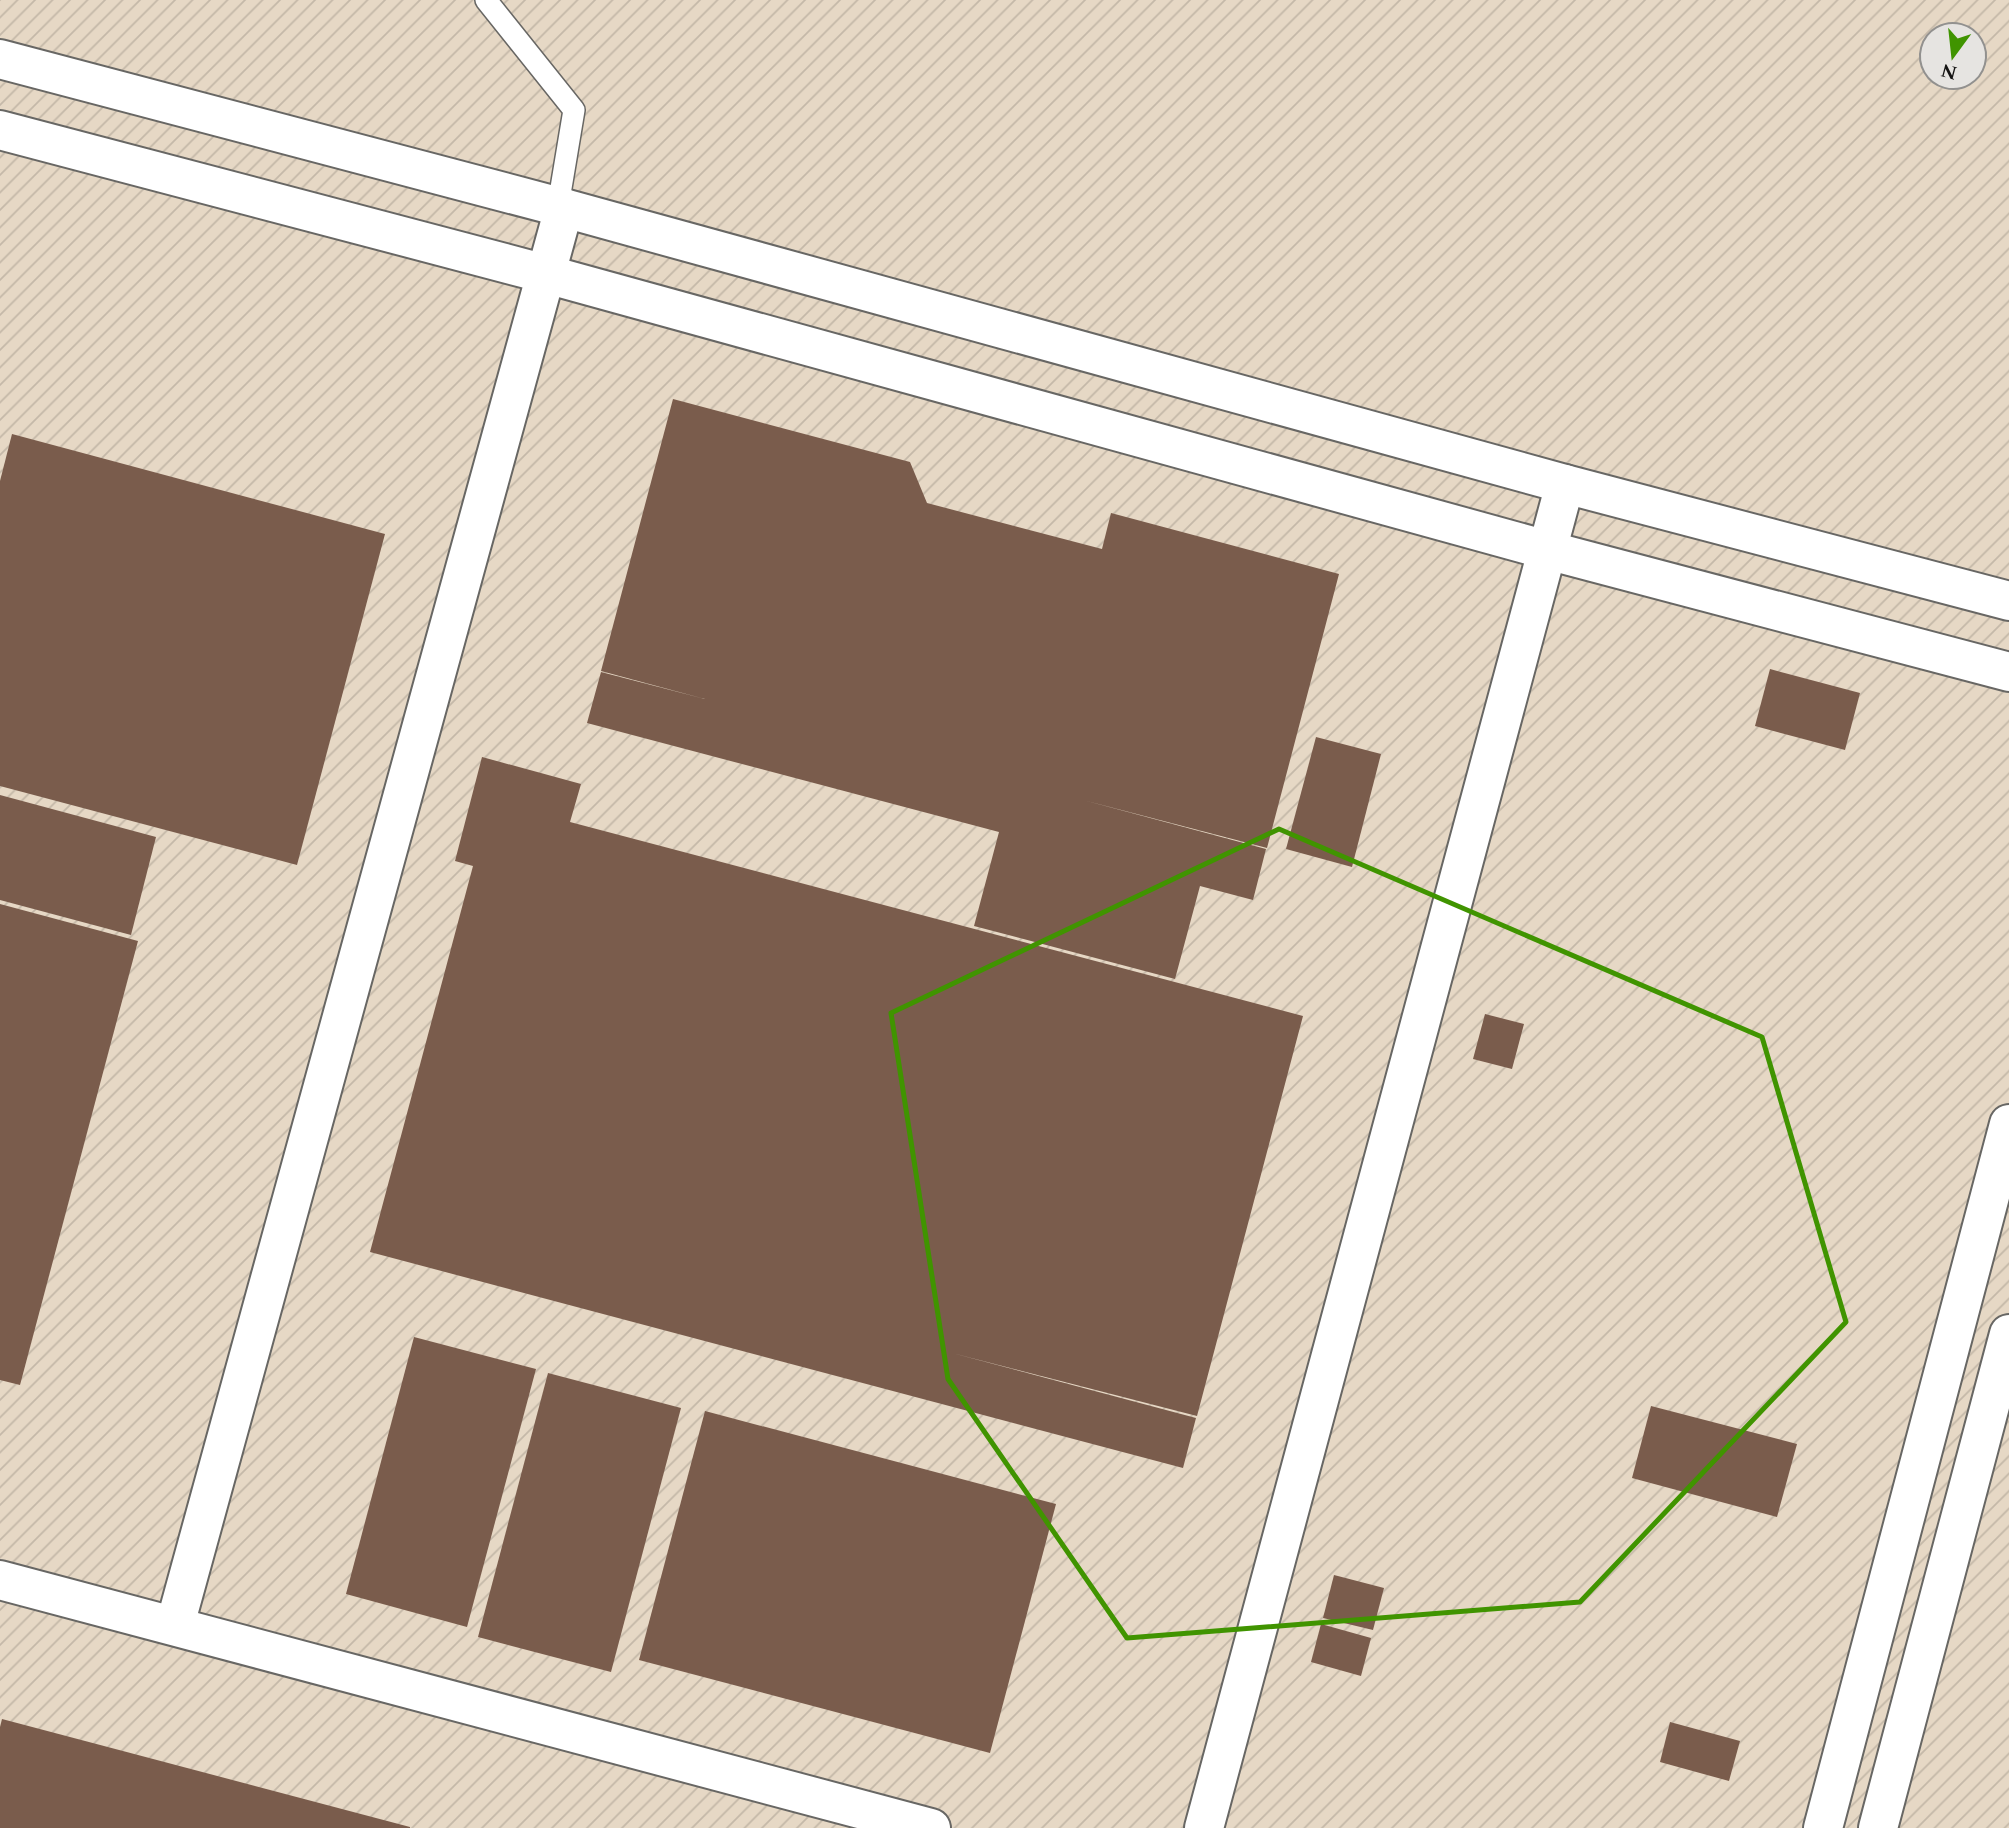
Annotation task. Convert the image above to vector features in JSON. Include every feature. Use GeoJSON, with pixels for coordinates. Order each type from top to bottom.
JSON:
{"type":"FeatureCollection","features":[{"type":"Feature","properties":{"kind":"street"},"geometry":{"type":"LineString","coordinates":[[0,59],[561,207],[1565,484],[2009,601]]}},
{"type":"Feature","properties":{"kind":"street"},"geometry":{"type":"LineString","coordinates":[[0,130],[546,274],[1548,550],[2009,672]]}},
{"type":"Feature","properties":{"kind":"street"},"geometry":{"type":"LineString","coordinates":[[175,1625],[546,274],[561,207]]}},
{"type":"Feature","properties":{"kind":"street"},"geometry":{"type":"LineString","coordinates":[[1204,1828],[1565,484]]}},
{"type":"Feature","properties":{"kind":"street"},"geometry":{"type":"LineString","coordinates":[[1823,1828],[2009,1124]]}},
{"type":"Feature","properties":{"kind":"street"},"geometry":{"type":"LineString","coordinates":[[1878,1828],[2009,1334]]}},
{"type":"Feature","properties":{"kind":"street"},"geometry":{"type":"LineString","coordinates":[[0,1580],[931,1828]]}},
{"type":"Feature","properties":{"kind":"lane"},"geometry":{"type":"LineString","coordinates":[[486,0],[574,110],[561,207]]}},
{"type":"Feature","properties":{"kind":"highlighted area"},"geometry":{"type":"Polygon","coordinates":[[[1279,829],[1762,1037],[1846,1322],[1580,1602],[1127,1638],[948,1379],[891,1013],[1279,829]]]}},
{"type":"Feature","properties":{"kind":"shaded area"},"geometry":{"type":"Polygon","coordinates":[[[0,0],[2009,0],[2009,1828],[0,1828],[0,0]]]}},
{"type":"Feature","properties":{"kind":"building"},"geometry":{"type":"Polygon","coordinates":[[[673,399],[910,462],[927,503],[1102,549],[1111,513],[1339,574],[1267,848],[1083,800],[1266,849],[1253,900],[1200,886],[1175,979],[974,926],[999,832],[587,723],[601,672],[705,699],[601,671],[673,399]]]}},
{"type":"Feature","properties":{"kind":"building"},"geometry":{"type":"Polygon","coordinates":[[[12,434],[385,534],[297,865],[0,786],[0,481],[12,434]]]}},
{"type":"Feature","properties":{"kind":"building"},"geometry":{"type":"Polygon","coordinates":[[[1770,669],[1860,693],[1845,750],[1755,726],[1770,669]]]}},
{"type":"Feature","properties":{"kind":"building"},"geometry":{"type":"Polygon","coordinates":[[[1316,737],[1381,754],[1352,867],[1286,849],[1316,737]]]}},
{"type":"Feature","properties":{"kind":"building"},"geometry":{"type":"Polygon","coordinates":[[[482,757],[581,784],[570,822],[1303,1016],[1197,1416],[952,1353],[1196,1418],[1183,1468],[370,1252],[473,866],[455,861],[482,757]]]}},
{"type":"Feature","properties":{"kind":"building"},"geometry":{"type":"Polygon","coordinates":[[[0,795],[156,837],[131,935],[0,900],[0,795]]]}},
{"type":"Feature","properties":{"kind":"building"},"geometry":{"type":"Polygon","coordinates":[[[0,904],[138,941],[20,1385],[0,1380],[0,904]]]}},
{"type":"Feature","properties":{"kind":"building"},"geometry":{"type":"Polygon","coordinates":[[[1485,1014],[1524,1024],[1512,1069],[1473,1059],[1485,1014]]]}},
{"type":"Feature","properties":{"kind":"building"},"geometry":{"type":"Polygon","coordinates":[[[414,1337],[536,1369],[467,1627],[346,1594],[414,1337]]]}},
{"type":"Feature","properties":{"kind":"building"},"geometry":{"type":"Polygon","coordinates":[[[548,1373],[681,1408],[611,1672],[478,1637],[548,1373]]]}},
{"type":"Feature","properties":{"kind":"building"},"geometry":{"type":"Polygon","coordinates":[[[1651,1406],[1797,1444],[1777,1517],[1632,1478],[1651,1406]]]}},
{"type":"Feature","properties":{"kind":"building"},"geometry":{"type":"Polygon","coordinates":[[[705,1411],[1056,1504],[990,1753],[639,1660],[705,1411]]]}},
{"type":"Feature","properties":{"kind":"building"},"geometry":{"type":"Polygon","coordinates":[[[1334,1575],[1384,1588],[1373,1630],[1323,1618],[1334,1575]]]}},
{"type":"Feature","properties":{"kind":"building"},"geometry":{"type":"Polygon","coordinates":[[[1321,1624],[1371,1638],[1361,1676],[1311,1662],[1321,1624]]]}},
{"type":"Feature","properties":{"kind":"building"},"geometry":{"type":"Polygon","coordinates":[[[2,1719],[410,1827],[410,1828],[0,1828],[2,1719]]]}},
{"type":"Feature","properties":{"kind":"building"},"geometry":{"type":"Polygon","coordinates":[[[1670,1722],[1740,1741],[1729,1781],[1660,1762],[1670,1722]]]}}]}
